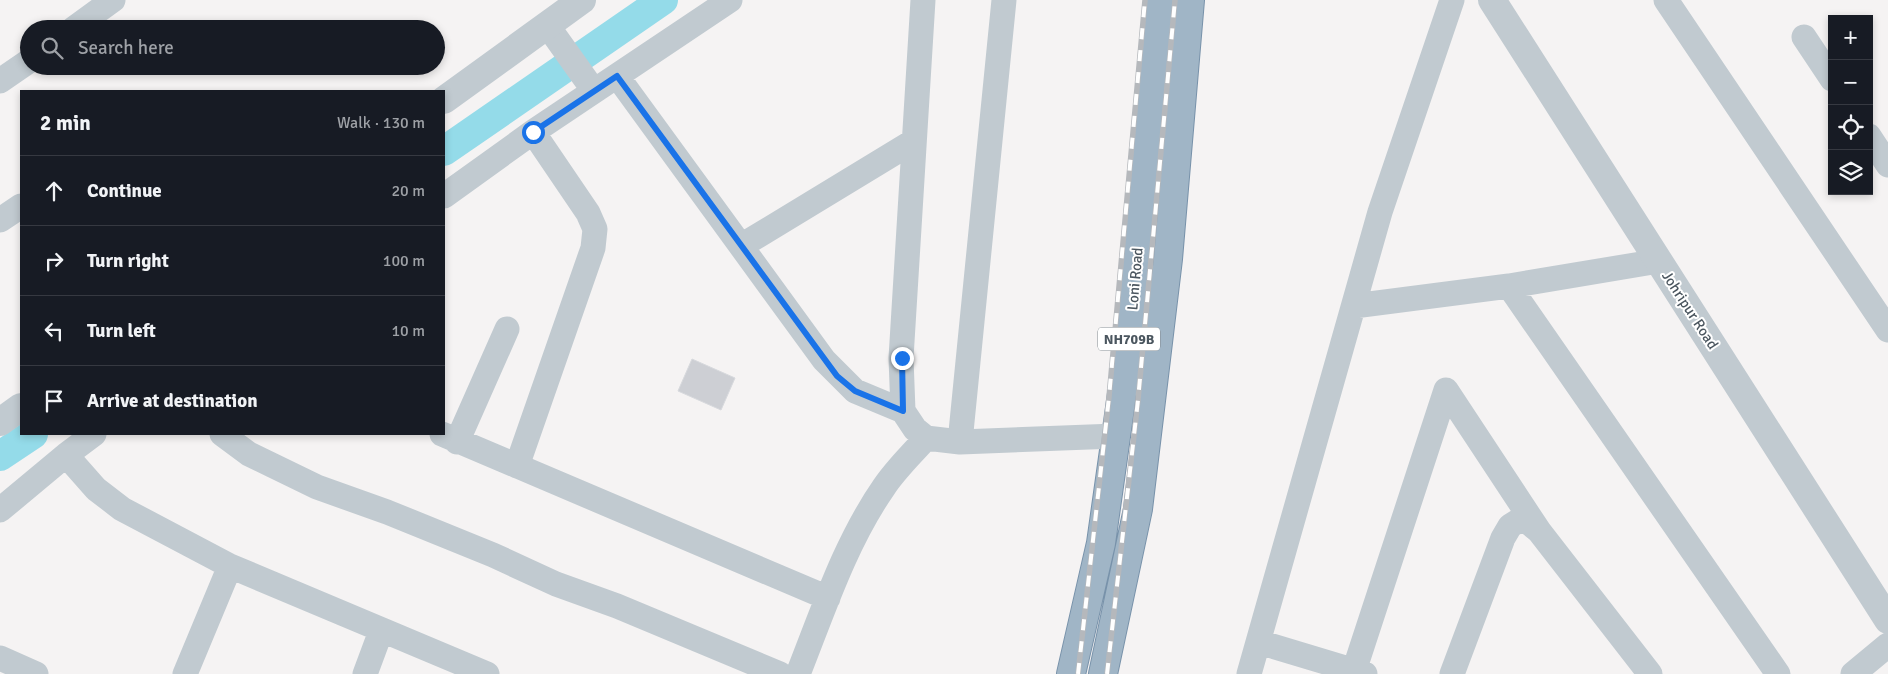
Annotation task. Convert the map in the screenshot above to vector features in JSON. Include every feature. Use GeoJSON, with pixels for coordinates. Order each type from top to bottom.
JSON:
{"type":"FeatureCollection","features":[{"type":"Feature","properties":{"kind":"highway"},"geometry":{"type":"LineString","coordinates":[[1159,4],[1189,5]]}},
{"type":"Feature","properties":{"kind":"highway","name":"Loni Road"},"geometry":{"type":"LineString","coordinates":[[1071,674],[1101,544],[1129,341],[1159,4]]}},
{"type":"Feature","properties":{"kind":"highway","name":"Loni Road"},"geometry":{"type":"LineString","coordinates":[[1103,674],[1138,510],[1168,259],[1189,5]]}},
{"type":"Feature","properties":{"kind":"street"},"geometry":{"type":"LineString","coordinates":[[85,20],[113,0]]}},
{"type":"Feature","properties":{"kind":"street"},"geometry":{"type":"LineString","coordinates":[[445,195],[533,132],[730,0]]}},
{"type":"Feature","properties":{"kind":"street"},"geometry":{"type":"LineString","coordinates":[[923,0],[902,348],[903,411],[915,429],[926,438],[960,442],[1116,436]]}},
{"type":"Feature","properties":{"kind":"street"},"geometry":{"type":"LineString","coordinates":[[960,442],[1004,0]]}},
{"type":"Feature","properties":{"kind":"street"},"geometry":{"type":"LineString","coordinates":[[1249,674],[1380,212],[1452,0]]}},
{"type":"Feature","properties":{"kind":"street"},"geometry":{"type":"LineString","coordinates":[[1666,0],[1888,330]]}},
{"type":"Feature","properties":{"kind":"street","name":"Johripur Road"},"geometry":{"type":"LineString","coordinates":[[1496,2],[1659,262],[1888,620]]}},
{"type":"Feature","properties":{"kind":"street"},"geometry":{"type":"LineString","coordinates":[[445,99],[561,10],[573,61],[594,91]]}},
{"type":"Feature","properties":{"kind":"street"},"geometry":{"type":"LineString","coordinates":[[1804,36],[1828,73]]}},
{"type":"Feature","properties":{"kind":"street"},"geometry":{"type":"LineString","coordinates":[[0,81],[20,67]]}},
{"type":"Feature","properties":{"kind":"street"},"geometry":{"type":"LineString","coordinates":[[617,76],[837,376],[855,391],[903,411]]}},
{"type":"Feature","properties":{"kind":"street"},"geometry":{"type":"LineString","coordinates":[[517,466],[593,248],[595,229],[588,212],[533,132]]}},
{"type":"Feature","properties":{"kind":"street"},"geometry":{"type":"LineString","coordinates":[[741,246],[914,141]]}},
{"type":"Feature","properties":{"kind":"street"},"geometry":{"type":"LineString","coordinates":[[1873,142],[1888,165]]}},
{"type":"Feature","properties":{"kind":"street"},"geometry":{"type":"LineString","coordinates":[[0,220],[20,207]]}},
{"type":"Feature","properties":{"kind":"street"},"geometry":{"type":"LineString","coordinates":[[1354,306],[1509,286],[1659,262]]}},
{"type":"Feature","properties":{"kind":"street"},"geometry":{"type":"LineString","coordinates":[[1509,286],[1778,674]]}},
{"type":"Feature","properties":{"kind":"street"},"geometry":{"type":"LineString","coordinates":[[507,329],[450,438],[828,598]]}},
{"type":"Feature","properties":{"kind":"street"},"geometry":{"type":"LineString","coordinates":[[1259,642],[1360,673],[1446,390],[1539,531],[1650,674]]}},
{"type":"Feature","properties":{"kind":"street"},"geometry":{"type":"LineString","coordinates":[[0,422],[20,408]]}},
{"type":"Feature","properties":{"kind":"street"},"geometry":{"type":"LineString","coordinates":[[0,510],[93,435]]}},
{"type":"Feature","properties":{"kind":"street"},"geometry":{"type":"LineString","coordinates":[[223,435],[248,454],[317,487],[387,512],[493,555],[556,584],[617,606],[780,674]]}},
{"type":"Feature","properties":{"kind":"street"},"geometry":{"type":"LineString","coordinates":[[798,674],[828,598],[866,515],[884,486],[926,438]]}},
{"type":"Feature","properties":{"kind":"street"},"geometry":{"type":"LineString","coordinates":[[66,455],[96,489],[122,509],[230,566],[487,674]]}},
{"type":"Feature","properties":{"kind":"street"},"geometry":{"type":"LineString","coordinates":[[1452,674],[1510,526],[1518,520],[1528,522],[1539,531]]}},
{"type":"Feature","properties":{"kind":"street"},"geometry":{"type":"LineString","coordinates":[[185,674],[230,566]]}},
{"type":"Feature","properties":{"kind":"street"},"geometry":{"type":"LineString","coordinates":[[365,674],[381,631]]}},
{"type":"Feature","properties":{"kind":"street"},"geometry":{"type":"LineString","coordinates":[[1853,674],[1888,645]]}},
{"type":"Feature","properties":{"kind":"street"},"geometry":{"type":"LineString","coordinates":[[0,658],[36,674]]}},
{"type":"Feature","properties":{"kind":"building"},"geometry":{"type":"Polygon","coordinates":[[[692,359],[735,378],[721,410],[678,391],[692,359]]]}},
{"type":"Feature","properties":{"kind":"waterway"},"geometry":{"type":"LineString","coordinates":[[445,150],[663,0]]}},
{"type":"Feature","properties":{"kind":"waterway"},"geometry":{"type":"LineString","coordinates":[[0,456],[32,435]]}},
{"type":"Feature","properties":{"kind":"railway"},"geometry":{"type":"LineString","coordinates":[[1078,674],[1109,397],[1145,0]]}},
{"type":"Feature","properties":{"kind":"railway"},"geometry":{"type":"LineString","coordinates":[[1107,674],[1138,400],[1175,0]]}},
{"type":"Feature","properties":{"kind":"route"},"geometry":{"type":"LineString","coordinates":[[533,132],[617,76],[837,376],[855,391],[872,400],[903,411],[902,358]]}}]}
